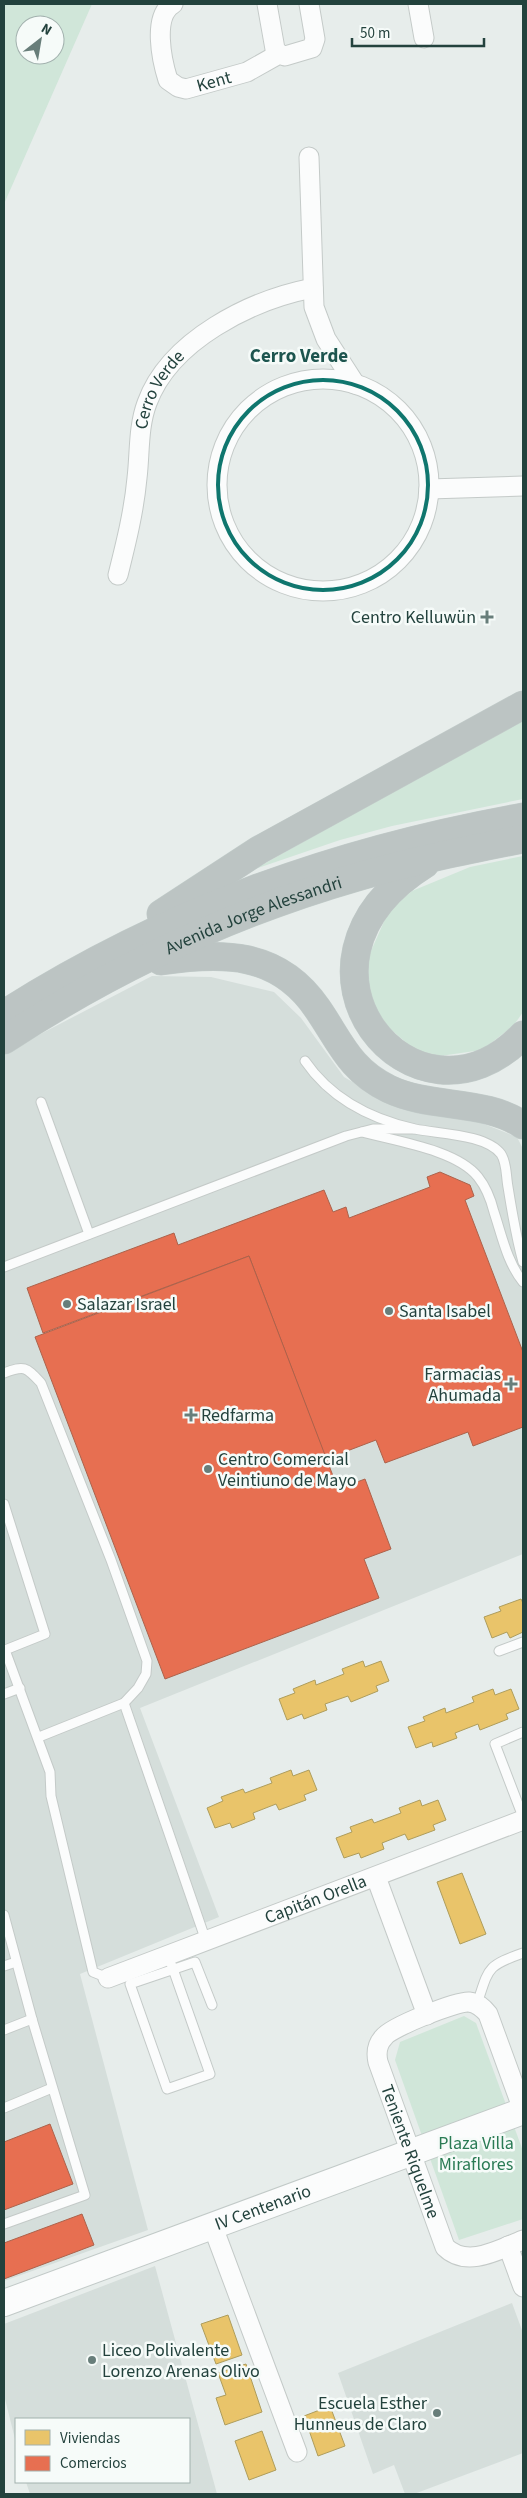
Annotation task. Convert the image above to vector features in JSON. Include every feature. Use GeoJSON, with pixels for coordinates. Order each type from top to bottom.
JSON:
{"type":"FeatureCollection","features":[{"type":"Feature","properties":{"kind":"highway"},"geometry":{"type":"LineString","coordinates":[[117,961],[174,905],[228,869],[523,705]]}},
{"type":"Feature","properties":{"kind":"highway","name":"Avenida Jorge Alessandri"},"geometry":{"type":"LineString","coordinates":[[4,1040],[50,1010],[117,961],[211,905],[322,865],[425,837],[523,817]]}},
{"type":"Feature","properties":{"kind":"highway","name":"Avenida Jorge Alessandri"},"geometry":{"type":"LineString","coordinates":[[4,1014],[117,961],[197,935],[265,907],[355,878],[436,857],[523,839]]}},
{"type":"Feature","properties":{"kind":"highway"},"geometry":{"type":"LineString","coordinates":[[436,857],[391,891],[380,902],[364,926],[355,952],[353,977],[358,1002],[365,1016],[383,1040],[394,1050],[420,1065],[434,1069],[449,1071],[478,1066],[506,1050],[523,1034]]}},
{"type":"Feature","properties":{"kind":"highway"},"geometry":{"type":"LineString","coordinates":[[117,961],[211,955],[246,958],[261,963],[287,977],[304,992],[317,1008],[342,1050],[361,1071],[388,1089],[419,1100],[492,1111],[523,1125]]}},
{"type":"Feature","properties":{"kind":"street","name":"Kent"},"geometry":{"type":"LineString","coordinates":[[173,4],[164,14],[160,36],[167,77],[170,82],[186,89],[247,72],[279,54],[285,56],[308,49],[314,45],[316,38],[309,4]]}},
{"type":"Feature","properties":{"kind":"street"},"geometry":{"type":"LineString","coordinates":[[267,4],[276,49],[279,54]]}},
{"type":"Feature","properties":{"kind":"street"},"geometry":{"type":"LineString","coordinates":[[418,4],[424,38]]}},
{"type":"Feature","properties":{"kind":"street"},"geometry":{"type":"LineString","coordinates":[[309,156],[314,307],[320,327],[355,384]]}},
{"type":"Feature","properties":{"kind":"street","name":"Cerro Verde"},"geometry":{"type":"LineString","coordinates":[[118,575],[135,492],[142,419],[147,402],[159,379],[179,356],[226,320],[261,302],[313,288]]}},
{"type":"Feature","properties":{"kind":"street"},"geometry":{"type":"LineString","coordinates":[[337,380],[355,384],[386,400],[410,424],[425,455],[429,489],[421,525],[407,549],[387,569],[354,586],[335,590],[316,590],[289,584],[264,572],[237,546],[221,512],[218,493],[221,456],[238,422],[250,408],[265,396],[299,382],[337,380]]}},
{"type":"Feature","properties":{"kind":"street"},"geometry":{"type":"LineString","coordinates":[[429,489],[523,486]]}},
{"type":"Feature","properties":{"kind":"street","name":"Capitán Orella"},"geometry":{"type":"LineString","coordinates":[[108,1978],[171,1962],[206,1941],[523,1819]]}},
{"type":"Feature","properties":{"kind":"street"},"geometry":{"type":"LineString","coordinates":[[376,1876],[427,2016]]}},
{"type":"Feature","properties":{"kind":"street","name":"Teniente Riquelme"},"geometry":{"type":"LineString","coordinates":[[477,2004],[460,2003],[390,2031],[384,2036],[378,2049],[378,2062],[442,2241],[450,2252],[463,2258],[470,2258],[516,2243],[523,2287]]}},
{"type":"Feature","properties":{"kind":"street"},"geometry":{"type":"LineString","coordinates":[[477,2004],[488,2014],[523,2110]]}},
{"type":"Feature","properties":{"kind":"street","name":"IV Centenario"},"geometry":{"type":"LineString","coordinates":[[4,2303],[410,2154],[523,2110]]}},
{"type":"Feature","properties":{"kind":"street"},"geometry":{"type":"LineString","coordinates":[[213,2226],[298,2452]]}},
{"type":"Feature","properties":{"kind":"lane"},"geometry":{"type":"LineString","coordinates":[[305,1061],[323,1085],[345,1102],[368,1113],[413,1128],[479,1140],[501,1154],[506,1166],[523,1262]]}},
{"type":"Feature","properties":{"kind":"lane"},"geometry":{"type":"LineString","coordinates":[[41,1102],[89,1234]]}},
{"type":"Feature","properties":{"kind":"lane"},"geometry":{"type":"LineString","coordinates":[[4,1267],[362,1132],[373,1129],[413,1128]]}},
{"type":"Feature","properties":{"kind":"lane"},"geometry":{"type":"LineString","coordinates":[[362,1132],[445,1156],[467,1168],[478,1177],[492,1205],[513,1268],[523,1282]]}},
{"type":"Feature","properties":{"kind":"lane"},"geometry":{"type":"LineString","coordinates":[[4,1373],[19,1367],[28,1369],[41,1383],[114,1569],[147,1661],[146,1674],[138,1688],[124,1703],[39,1737]]}},
{"type":"Feature","properties":{"kind":"lane"},"geometry":{"type":"LineString","coordinates":[[4,1504],[45,1634],[5,1650],[39,1737],[50,1772],[51,1796],[88,1957],[93,1972],[108,1978]]}},
{"type":"Feature","properties":{"kind":"lane"},"geometry":{"type":"LineString","coordinates":[[499,1651],[523,1642]]}},
{"type":"Feature","properties":{"kind":"lane"},"geometry":{"type":"LineString","coordinates":[[4,1694],[20,1688]]}},
{"type":"Feature","properties":{"kind":"lane"},"geometry":{"type":"LineString","coordinates":[[124,1703],[206,1941]]}},
{"type":"Feature","properties":{"kind":"lane"},"geometry":{"type":"LineString","coordinates":[[523,1732],[495,1744],[523,1819]]}},
{"type":"Feature","properties":{"kind":"lane"},"geometry":{"type":"LineString","coordinates":[[4,1915],[32,2019],[85,2195],[4,2224]]}},
{"type":"Feature","properties":{"kind":"lane"},"geometry":{"type":"LineString","coordinates":[[477,2004],[486,1975],[492,1967],[523,1953]]}},
{"type":"Feature","properties":{"kind":"lane"},"geometry":{"type":"LineString","coordinates":[[4,1966],[16,1962]]}},
{"type":"Feature","properties":{"kind":"lane"},"geometry":{"type":"LineString","coordinates":[[171,1962],[210,2074],[168,2089],[130,1984],[171,1962],[195,1962],[212,2005]]}},
{"type":"Feature","properties":{"kind":"lane"},"geometry":{"type":"LineString","coordinates":[[4,2030],[32,2019]]}},
{"type":"Feature","properties":{"kind":"lane"},"geometry":{"type":"LineString","coordinates":[[4,2108],[52,2088]]}},
{"type":"Feature","properties":{"kind":"highlighted area"},"geometry":{"type":"Polygon","coordinates":[[[337,380],[355,384],[399,411],[419,439],[429,472],[427,507],[413,542],[387,569],[371,579],[335,590],[298,587],[263,572],[237,545],[227,529],[218,493],[221,456],[238,422],[265,396],[299,381],[337,380]]]}},
{"type":"Feature","properties":{"kind":"shaded area"},"geometry":{"type":"Polygon","coordinates":[[[152,976],[211,977],[274,992],[301,1018],[344,1077],[394,1106],[469,1118],[517,1137],[523,1149],[523,1554],[140,1708],[219,1917],[80,1974],[148,2230],[4,2281],[4,1053],[152,976]]]}},
{"type":"Feature","properties":{"kind":"shaded area","name":"Liceo Polivalente Lorenzo Arenas Olivo"},"geometry":{"type":"Polygon","coordinates":[[[155,2266],[217,2494],[30,2494],[26,2483],[190,2483],[190,2418],[15,2418],[15,2439],[4,2395],[4,2324],[155,2266]]]}},
{"type":"Feature","properties":{"kind":"shaded area","name":"Escuela Esther Hunneus de Claro"},"geometry":{"type":"Polygon","coordinates":[[[512,2303],[523,2333],[523,2453],[414,2494],[405,2494],[394,2465],[373,2474],[338,2373],[512,2303]]]}},
{"type":"Feature","properties":{"kind":"green space"},"geometry":{"type":"Polygon","coordinates":[[[4,4],[92,4],[4,204],[4,4]]]}},
{"type":"Feature","properties":{"kind":"green space"},"geometry":{"type":"Polygon","coordinates":[[[523,718],[523,799],[392,826],[340,840],[255,869],[523,718]]]}},
{"type":"Feature","properties":{"kind":"green space"},"geometry":{"type":"Polygon","coordinates":[[[523,856],[523,1012],[514,1025],[482,1050],[440,1056],[415,1050],[376,1017],[364,967],[389,910],[412,891],[470,867],[523,856]]]}},
{"type":"Feature","properties":{"kind":"green space","name":"Plaza Villa Miraflores"},"geometry":{"type":"Polygon","coordinates":[[[464,2016],[476,2023],[523,2151],[523,2219],[459,2240],[395,2060],[400,2042],[464,2016]]]}},
{"type":"Feature","properties":{"kind":"building: Viviendas"},"geometry":{"type":"Polygon","coordinates":[[[521,1599],[523,1603],[523,1632],[510,1638],[507,1632],[492,1638],[484,1617],[501,1611],[499,1607],[521,1599]]]}},
{"type":"Feature","properties":{"kind":"building: Viviendas"},"geometry":{"type":"Polygon","coordinates":[[[363,1661],[365,1667],[381,1661],[389,1681],[376,1686],[378,1691],[351,1702],[348,1696],[325,1704],[327,1710],[304,1719],[302,1714],[287,1720],[279,1699],[295,1693],[293,1689],[315,1680],[316,1685],[344,1674],[342,1669],[363,1661]]]}},
{"type":"Feature","properties":{"kind":"building: Viviendas"},"geometry":{"type":"Polygon","coordinates":[[[493,1689],[495,1695],[511,1689],[519,1709],[506,1714],[508,1719],[480,1730],[478,1724],[455,1733],[457,1738],[433,1747],[432,1742],[416,1748],[408,1727],[425,1721],[423,1717],[445,1708],[446,1713],[474,1702],[472,1697],[493,1689]]]}},
{"type":"Feature","properties":{"kind":"building: Viviendas"},"geometry":{"type":"Polygon","coordinates":[[[291,1770],[293,1776],[309,1770],[317,1790],[304,1795],[306,1800],[279,1810],[276,1804],[253,1813],[255,1819],[232,1828],[230,1823],[215,1828],[207,1808],[223,1801],[221,1797],[243,1789],[245,1793],[272,1783],[270,1778],[291,1770]]]}},
{"type":"Feature","properties":{"kind":"building: Viviendas"},"geometry":{"type":"Polygon","coordinates":[[[420,1800],[422,1806],[438,1800],[446,1820],[433,1825],[435,1830],[408,1840],[405,1834],[382,1843],[384,1849],[361,1858],[359,1853],[344,1858],[336,1838],[352,1832],[350,1827],[372,1819],[374,1823],[401,1813],[399,1808],[420,1800]]]}},
{"type":"Feature","properties":{"kind":"building: Viviendas"},"geometry":{"type":"Polygon","coordinates":[[[462,1873],[486,1934],[460,1944],[437,1882],[462,1873]]]}},
{"type":"Feature","properties":{"kind":"building: Viviendas"},"geometry":{"type":"Polygon","coordinates":[[[228,2315],[242,2355],[216,2364],[201,2324],[228,2315]]]}},
{"type":"Feature","properties":{"kind":"building: Viviendas"},"geometry":{"type":"Polygon","coordinates":[[[246,2364],[262,2412],[225,2425],[216,2398],[226,2395],[218,2373],[246,2364]]]}},
{"type":"Feature","properties":{"kind":"building: Viviendas"},"geometry":{"type":"Polygon","coordinates":[[[330,2406],[345,2446],[318,2456],[304,2416],[330,2406]]]}},
{"type":"Feature","properties":{"kind":"building: Viviendas"},"geometry":{"type":"Polygon","coordinates":[[[262,2431],[276,2470],[249,2480],[235,2441],[262,2431]]]}},
{"type":"Feature","properties":{"kind":"building: Comercios","name":"Santa Isabel"},"geometry":{"type":"Polygon","coordinates":[[[440,1172],[470,1185],[474,1196],[465,1200],[523,1352],[523,1427],[473,1446],[468,1432],[385,1463],[376,1440],[326,1459],[249,1256],[43,1333],[27,1288],[174,1233],[178,1245],[324,1190],[333,1212],[346,1207],[349,1218],[430,1187],[427,1177],[440,1172]]]}},
{"type":"Feature","properties":{"kind":"building: Comercios","name":"Centro Comercial Veintiuno de Mayo"},"geometry":{"type":"Polygon","coordinates":[[[249,1256],[338,1489],[365,1479],[391,1549],[364,1559],[379,1598],[165,1679],[35,1337],[249,1256]]]}},
{"type":"Feature","properties":{"kind":"building: Comercios"},"geometry":{"type":"Polygon","coordinates":[[[50,2124],[73,2184],[4,2210],[4,2142],[50,2124]]]}},
{"type":"Feature","properties":{"kind":"building: Comercios"},"geometry":{"type":"Polygon","coordinates":[[[82,2214],[94,2245],[4,2279],[4,2243],[82,2214]]]}},
{"type":"Feature","properties":{"kind":"place","name":"Centro Kelluwün"},"geometry":{"type":"Point","coordinates":[487,617]}},
{"type":"Feature","properties":{"kind":"place","name":"Salazar Israel"},"geometry":{"type":"Point","coordinates":[67,1304]}},
{"type":"Feature","properties":{"kind":"place","name":"Santa Isabel"},"geometry":{"type":"Point","coordinates":[389,1311]}},
{"type":"Feature","properties":{"kind":"place","name":"Farmacias Ahumada"},"geometry":{"type":"Point","coordinates":[511,1384]}},
{"type":"Feature","properties":{"kind":"place","name":"Redfarma"},"geometry":{"type":"Point","coordinates":[191,1415]}},
{"type":"Feature","properties":{"kind":"place","name":"Centro Comercial Veintiuno de Mayo"},"geometry":{"type":"Point","coordinates":[208,1469]}},
{"type":"Feature","properties":{"kind":"place","name":"Liceo Polivalente Lorenzo Arenas Olivo"},"geometry":{"type":"Point","coordinates":[92,2360]}},
{"type":"Feature","properties":{"kind":"place","name":"Escuela Esther Hunneus de Claro"},"geometry":{"type":"Point","coordinates":[437,2413]}},
{"type":"Feature","properties":{"kind":"district","name":"Cerro Verde"},"geometry":{"type":"Point","coordinates":[299,355]}}]}
